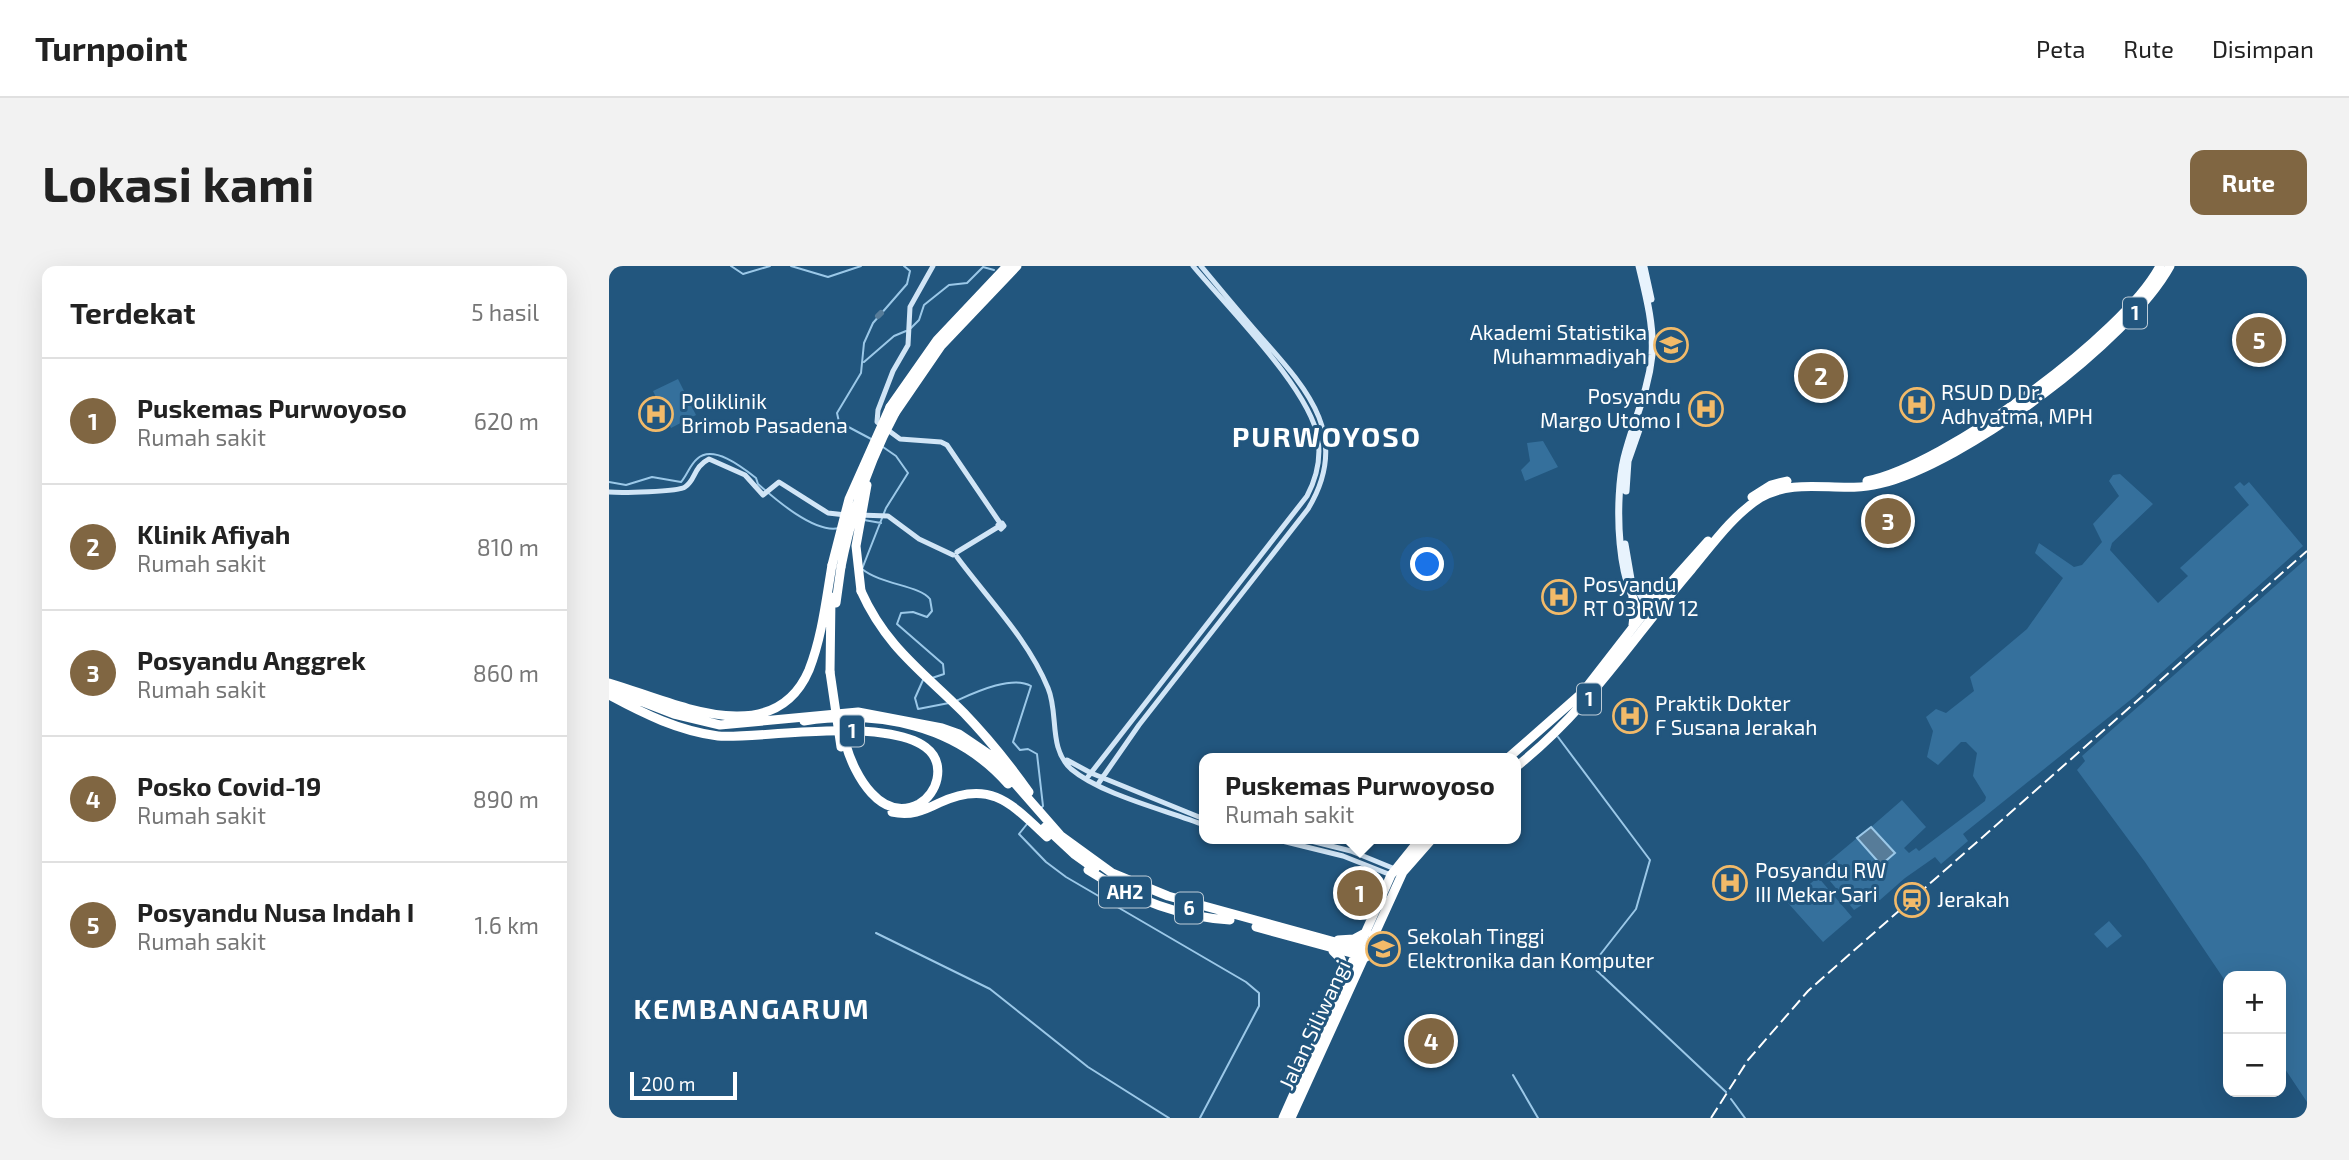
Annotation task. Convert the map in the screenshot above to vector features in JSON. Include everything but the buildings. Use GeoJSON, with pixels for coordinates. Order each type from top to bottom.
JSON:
{"type":"FeatureCollection","features":[{"type":"Feature","properties":{"kind":"highway","name":"1"},"geometry":{"type":"LineString","coordinates":[[1515,753],[1573,703],[1632,630],[1649,614],[1659,595],[1739,512],[1781,488],[1871,486],[1915,472],[1969,443],[2039,395],[2088,350],[2124,314],[2160,266]]}},
{"type":"Feature","properties":{"kind":"highway","name":"1"},"geometry":{"type":"LineString","coordinates":[[2088,350],[2132,316],[2159,287],[2170,266]]}},
{"type":"Feature","properties":{"kind":"highway","name":"1"},"geometry":{"type":"LineString","coordinates":[[609,683],[719,715],[744,717],[770,710],[793,694],[809,669],[856,479],[893,410],[941,346],[991,286],[1010,268]]}},
{"type":"Feature","properties":{"kind":"highway","name":"1"},"geometry":{"type":"LineString","coordinates":[[609,695],[673,726],[720,736],[850,731],[896,734],[920,743],[931,752],[938,771],[933,789],[926,798],[909,807],[892,806],[880,800],[859,779],[844,746],[833,671],[836,566],[872,456],[893,410]]}},
{"type":"Feature","properties":{"kind":"highway"},"geometry":{"type":"LineString","coordinates":[[884,434],[858,527],[856,564],[861,591],[878,626],[917,671],[961,711],[1024,800],[1044,823]]}},
{"type":"Feature","properties":{"kind":"highway","name":"1"},"geometry":{"type":"LineString","coordinates":[[1521,763],[1574,716],[1649,614],[1739,512]]}},
{"type":"Feature","properties":{"kind":"highway"},"geometry":{"type":"LineString","coordinates":[[1634,584],[1649,595],[1659,595]]}},
{"type":"Feature","properties":{"kind":"highway"},"geometry":{"type":"LineString","coordinates":[[1632,630],[1635,607],[1633,598]]}},
{"type":"Feature","properties":{"kind":"highway","name":"6"},"geometry":{"type":"LineString","coordinates":[[609,689],[674,714],[720,725],[748,724],[815,713],[857,712],[933,725],[975,743],[999,764],[1024,800]]}},
{"type":"Feature","properties":{"kind":"highway","name":"6"},"geometry":{"type":"LineString","coordinates":[[609,695],[671,719],[720,730],[839,718],[922,728],[953,739],[974,751],[1074,854],[1112,879],[1167,901],[1230,920],[1362,953]]}},
{"type":"Feature","properties":{"kind":"highway"},"geometry":{"type":"LineString","coordinates":[[844,746],[855,781],[877,804],[891,811],[912,814],[960,794],[977,792],[1024,800]]}},
{"type":"Feature","properties":{"kind":"highway","name":"6"},"geometry":{"type":"LineString","coordinates":[[1044,823],[1097,863],[1153,891],[1328,944]]}},
{"type":"Feature","properties":{"kind":"highway","name":"Jalan Siliwangi"},"geometry":{"type":"LineString","coordinates":[[1283,1118],[1347,976],[1362,953],[1367,932],[1397,874],[1417,844]]}},
{"type":"Feature","properties":{"kind":"highway","name":"Jalan Siliwangi"},"geometry":{"type":"LineString","coordinates":[[1293,1114],[1397,874],[1427,844]]}},
{"type":"Feature","properties":{"kind":"highway"},"geometry":{"type":"LineString","coordinates":[[1328,944],[1354,939],[1367,932]]}},
{"type":"Feature","properties":{"kind":"highway"},"geometry":{"type":"LineString","coordinates":[[1328,944],[1341,959],[1347,976]]}},
{"type":"Feature","properties":{"kind":"main road"},"geometry":{"type":"LineString","coordinates":[[1641,266],[1654,335],[1650,396],[1628,461],[1624,527],[1626,564],[1649,614]]}},
{"type":"Feature","properties":{"kind":"main road"},"geometry":{"type":"LineString","coordinates":[[1649,614],[1633,598],[1621,565],[1621,481],[1624,459],[1646,395],[1654,335]]}},
{"type":"Feature","properties":{"kind":"street"},"geometry":{"type":"LineString","coordinates":[[933,266],[910,307],[908,345],[893,371],[878,410],[878,425],[900,439],[941,442],[947,445],[999,525],[956,555]]}},
{"type":"Feature","properties":{"kind":"street"},"geometry":{"type":"LineString","coordinates":[[1089,776],[1307,496],[1319,461],[1318,438],[1309,412],[1265,350],[1193,266]]}},
{"type":"Feature","properties":{"kind":"street"},"geometry":{"type":"LineString","coordinates":[[1100,781],[1308,509],[1324,471],[1325,436],[1309,394],[1201,266]]}},
{"type":"Feature","properties":{"kind":"street"},"geometry":{"type":"LineString","coordinates":[[609,492],[633,494],[648,490],[682,489],[689,484],[695,470],[709,459],[745,475],[763,495],[779,482],[828,513],[888,516],[919,538],[956,555],[1023,643],[1052,700],[1055,738],[1064,758],[1089,776],[1199,820]]}},
{"type":"Feature","properties":{"kind":"street"},"geometry":{"type":"LineString","coordinates":[[1294,844],[1343,856],[1397,874]]}},
{"type":"Feature","properties":{"kind":"street"},"geometry":{"type":"LineString","coordinates":[[1323,844],[1351,851],[1397,874]]}},
{"type":"Feature","properties":{"kind":"shaded area"},"geometry":{"type":"Polygon","coordinates":[[[678,379],[696,415],[671,428],[653,391],[678,379]]]}},
{"type":"Feature","properties":{"kind":"shaded area"},"geometry":{"type":"Polygon","coordinates":[[[1543,441],[1558,467],[1525,481],[1521,470],[1530,461],[1527,443],[1543,441]]]}},
{"type":"Feature","properties":{"kind":"shaded area"},"geometry":{"type":"Polygon","coordinates":[[[2120,474],[2153,504],[2112,543],[2110,550],[2158,603],[2188,576],[2180,568],[2249,505],[2234,487],[2240,482],[2244,486],[2249,482],[2303,546],[2134,697],[1963,834],[1968,841],[1941,864],[1935,857],[1880,900],[1868,901],[1854,910],[1820,869],[1857,838],[1882,864],[1894,852],[1871,827],[1902,800],[1926,827],[1904,848],[1909,853],[1916,848],[1919,851],[1985,801],[1986,797],[1973,776],[1977,753],[1966,742],[1961,742],[1938,765],[1927,757],[1933,731],[1926,717],[1936,709],[1946,713],[1974,691],[1970,677],[2027,629],[2063,578],[2035,553],[2039,543],[2074,567],[2082,565],[2102,542],[2093,524],[2119,496],[2109,481],[2113,475],[2120,474]]]}},
{"type":"Feature","properties":{"kind":"shaded area"},"geometry":{"type":"Polygon","coordinates":[[[2307,558],[2307,1102],[2286,1070],[2286,971],[2223,971],[2223,978],[2145,862],[2077,770],[2085,761],[2082,756],[2307,558]]]}},
{"type":"Feature","properties":{"kind":"shaded area"},"geometry":{"type":"Polygon","coordinates":[[[1871,827],[1895,853],[1881,865],[1857,838],[1871,827]]]}},
{"type":"Feature","properties":{"kind":"shaded area"},"geometry":{"type":"Polygon","coordinates":[[[1818,877],[1852,917],[1823,942],[1788,903],[1818,877]]]}},
{"type":"Feature","properties":{"kind":"shaded area"},"geometry":{"type":"Polygon","coordinates":[[[2109,921],[2122,936],[2107,948],[2094,934],[2109,921]]]}},
{"type":"Feature","properties":{"kind":"waterway"},"geometry":{"type":"LineString","coordinates":[[731,266],[743,274],[770,266]]}},
{"type":"Feature","properties":{"kind":"waterway"},"geometry":{"type":"LineString","coordinates":[[791,266],[828,277],[861,266]]}},
{"type":"Feature","properties":{"kind":"waterway"},"geometry":{"type":"LineString","coordinates":[[873,440],[839,422],[837,413],[861,373],[864,343],[873,323],[907,284],[910,271],[904,266]]}},
{"type":"Feature","properties":{"kind":"waterway"},"geometry":{"type":"LineString","coordinates":[[911,328],[919,320],[924,305],[949,285],[967,283],[983,267],[994,270]]}},
{"type":"Feature","properties":{"kind":"waterway"},"geometry":{"type":"LineString","coordinates":[[878,316],[881,313]]}},
{"type":"Feature","properties":{"kind":"waterway"},"geometry":{"type":"LineString","coordinates":[[864,362],[894,336],[906,331]]}},
{"type":"Feature","properties":{"kind":"waterway"},"geometry":{"type":"LineString","coordinates":[[883,447],[896,456],[908,473],[886,508],[862,569],[925,594],[930,599],[932,611],[927,617],[913,612],[901,613],[897,624],[943,664],[944,674],[932,678]]}},
{"type":"Feature","properties":{"kind":"waterway"},"geometry":{"type":"LineString","coordinates":[[609,482],[626,485],[652,477],[681,482],[697,459],[711,454],[727,459],[750,473],[774,498],[807,521],[819,526],[839,528]]}},
{"type":"Feature","properties":{"kind":"waterway"},"geometry":{"type":"LineString","coordinates":[[864,520],[881,523]]}},
{"type":"Feature","properties":{"kind":"waterway"},"geometry":{"type":"LineString","coordinates":[[923,680],[915,698],[918,709],[949,703]]}},
{"type":"Feature","properties":{"kind":"waterway"},"geometry":{"type":"LineString","coordinates":[[958,700],[1005,683],[1015,682],[1031,686],[1013,742],[1020,750],[1028,749],[1037,754],[1043,806],[1040,809]]}},
{"type":"Feature","properties":{"kind":"waterway"},"geometry":{"type":"LineString","coordinates":[[1558,737],[1650,860],[1636,909],[1596,960],[1594,968],[1726,1092]]}},
{"type":"Feature","properties":{"kind":"waterway"},"geometry":{"type":"LineString","coordinates":[[1027,824],[1019,834],[1046,862],[1066,877],[1246,982],[1259,993],[1259,1006],[1200,1118]]}},
{"type":"Feature","properties":{"kind":"waterway"},"geometry":{"type":"LineString","coordinates":[[876,933],[990,989],[1088,1067],[1169,1118]]}},
{"type":"Feature","properties":{"kind":"waterway"},"geometry":{"type":"LineString","coordinates":[[1513,1075],[1538,1118]]}},
{"type":"Feature","properties":{"kind":"waterway"},"geometry":{"type":"LineString","coordinates":[[1731,1099],[1745,1118]]}},
{"type":"Feature","properties":{"kind":"railway"},"geometry":{"type":"LineString","coordinates":[[1711,1118],[1748,1060],[1808,991],[2307,551]]}},
{"type":"Feature","properties":{"kind":"place","name":"Posyandu Nusa Indah I"},"geometry":{"type":"Point","coordinates":[2259,340]}},
{"type":"Feature","properties":{"kind":"place","name":"Akademi Statistika Muhammadiyah"},"geometry":{"type":"Point","coordinates":[1671,345]}},
{"type":"Feature","properties":{"kind":"place","name":"Klinik Afiyah"},"geometry":{"type":"Point","coordinates":[1821,376]}},
{"type":"Feature","properties":{"kind":"place","name":"RSUD D Dr. Adhyatma, MPH"},"geometry":{"type":"Point","coordinates":[1917,405]}},
{"type":"Feature","properties":{"kind":"place","name":"Posyandu Margo Utomo I"},"geometry":{"type":"Point","coordinates":[1706,409]}},
{"type":"Feature","properties":{"kind":"place","name":"Poliklinik Brimob Pasadena"},"geometry":{"type":"Point","coordinates":[656,414]}},
{"type":"Feature","properties":{"kind":"place","name":"Posyandu Anggrek"},"geometry":{"type":"Point","coordinates":[1888,521]}},
{"type":"Feature","properties":{"kind":"place","name":"Posyandu RT 03 RW 12"},"geometry":{"type":"Point","coordinates":[1559,597]}},
{"type":"Feature","properties":{"kind":"place","name":"Praktik Dokter F Susana Jerakah"},"geometry":{"type":"Point","coordinates":[1630,716]}},
{"type":"Feature","properties":{"kind":"place","name":"Posyandu RW III Mekar Sari"},"geometry":{"type":"Point","coordinates":[1730,883]}},
{"type":"Feature","properties":{"kind":"place","name":"Puskemas Purwoyoso"},"geometry":{"type":"Point","coordinates":[1360,893]}},
{"type":"Feature","properties":{"kind":"place","name":"Jerakah"},"geometry":{"type":"Point","coordinates":[1912,900]}},
{"type":"Feature","properties":{"kind":"place","name":"Sekolah Tinggi Elektronika dan Komputer"},"geometry":{"type":"Point","coordinates":[1383,949]}},
{"type":"Feature","properties":{"kind":"place","name":"Posko Covid-19"},"geometry":{"type":"Point","coordinates":[1431,1041]}},
{"type":"Feature","properties":{"kind":"district","name":"PURWOYOSO"},"geometry":{"type":"Point","coordinates":[1327,437]}},
{"type":"Feature","properties":{"kind":"district","name":"KEMBANGARUM"},"geometry":{"type":"Point","coordinates":[752,1009]}}]}
